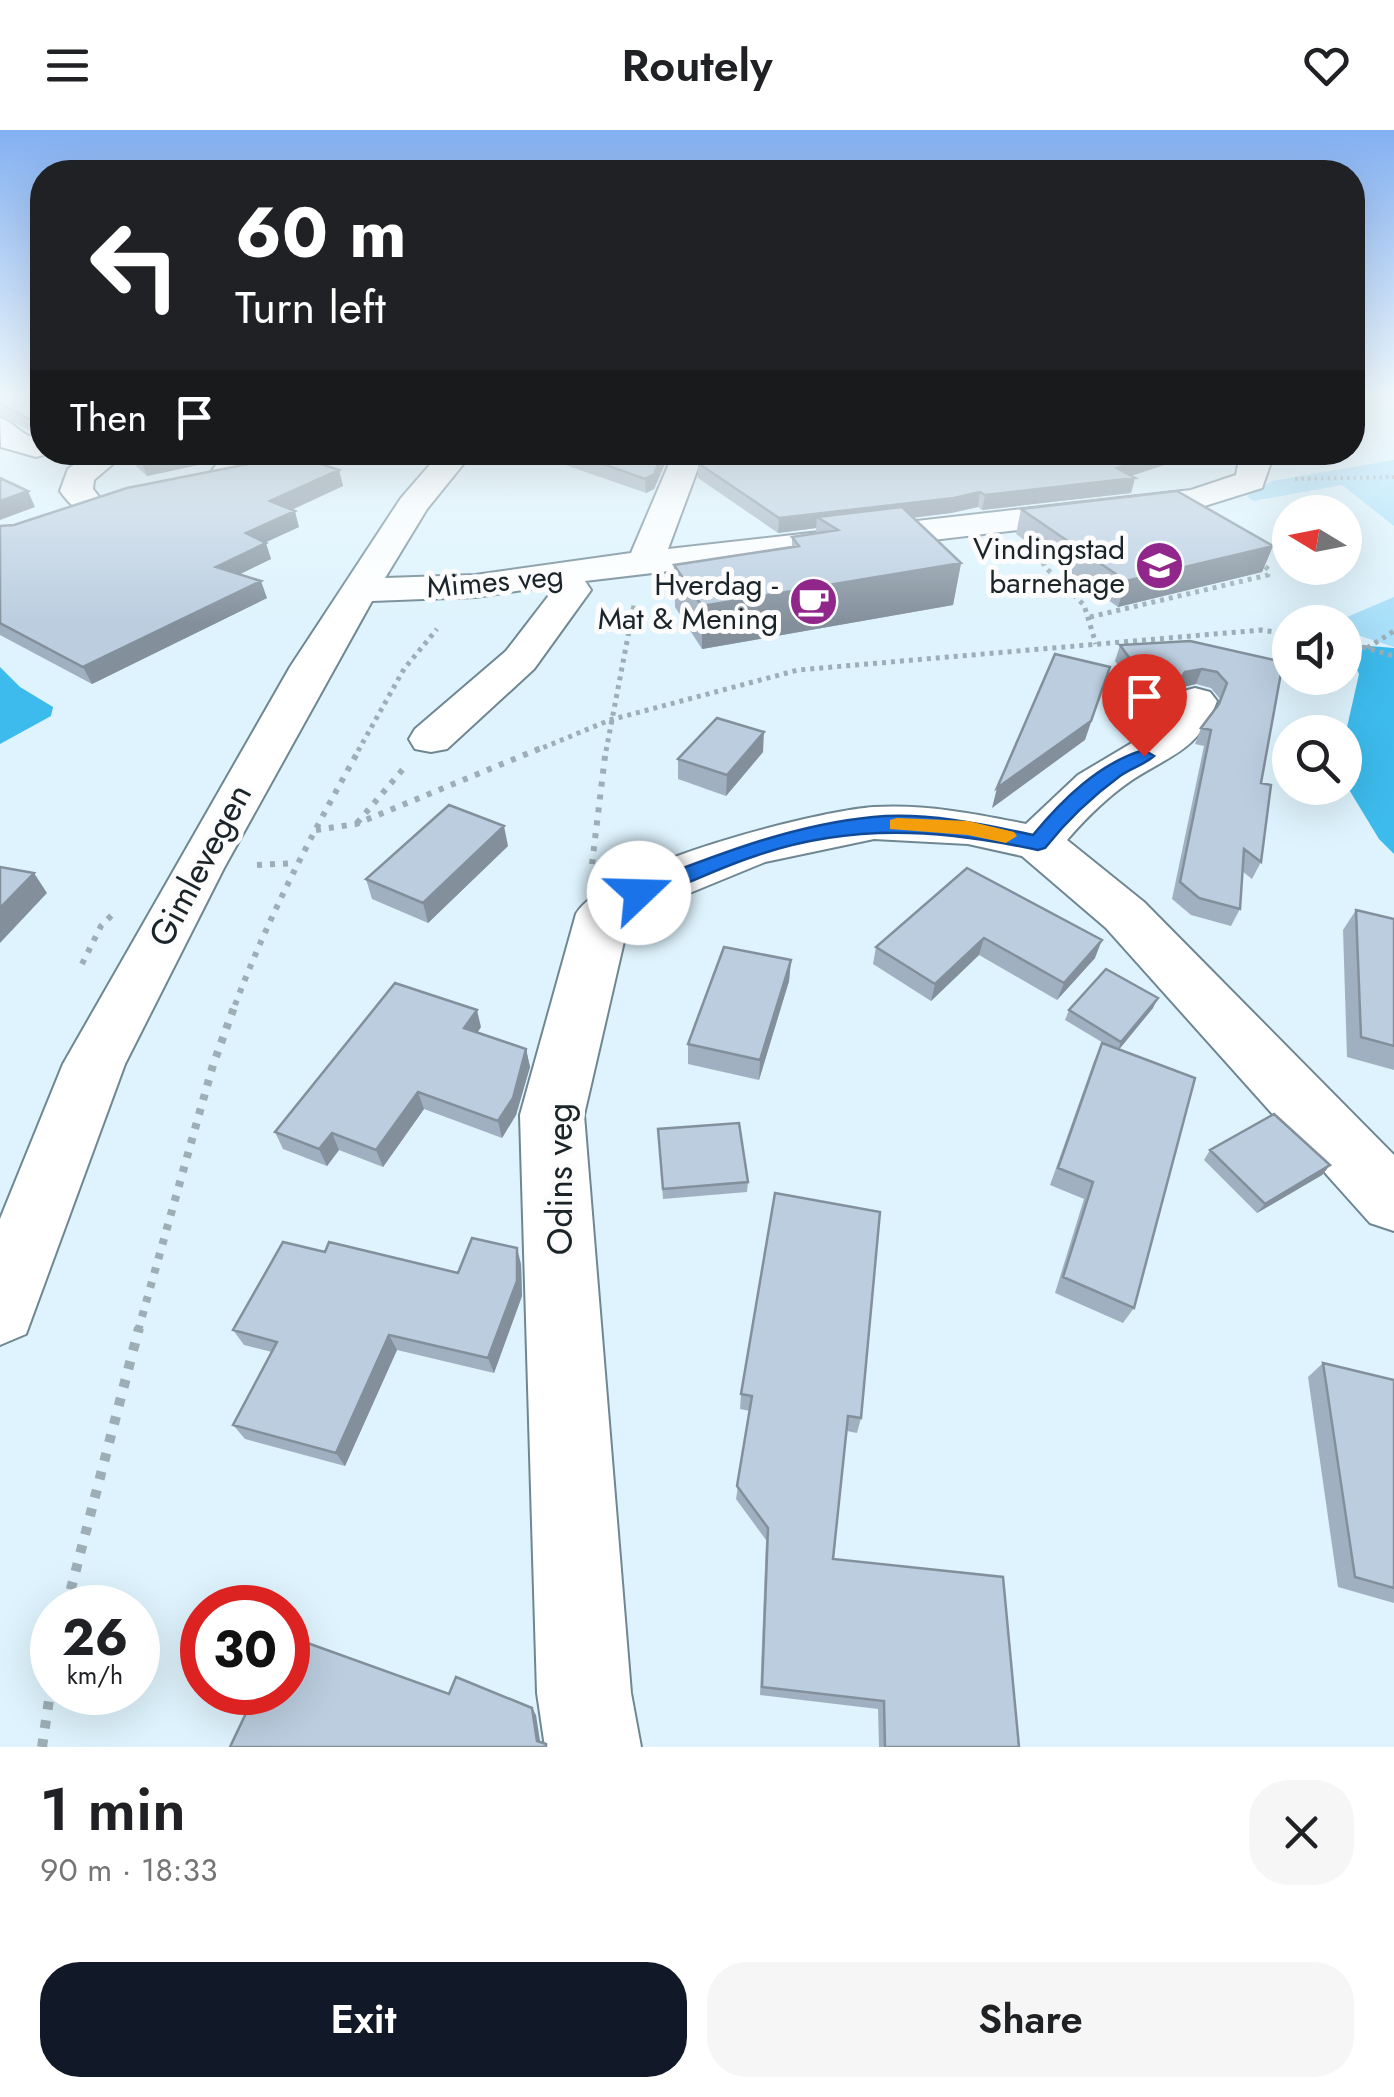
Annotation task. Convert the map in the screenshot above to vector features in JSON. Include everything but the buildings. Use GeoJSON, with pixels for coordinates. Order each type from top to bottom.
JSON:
{"type":"FeatureCollection","features":[{"type":"Feature","properties":{"kind":"street"},"geometry":{"type":"LineString","coordinates":[[84,472],[76,490],[87,502]]}},
{"type":"Feature","properties":{"kind":"street"},"geometry":{"type":"LineString","coordinates":[[203,476],[221,472]]}},
{"type":"Feature","properties":{"kind":"street","name":"Gimlevegen"},"geometry":{"type":"LineString","coordinates":[[0,1309],[94,1064],[251,771],[412,505],[440,472]]}},
{"type":"Feature","properties":{"kind":"street"},"geometry":{"type":"LineString","coordinates":[[645,562],[681,472]]}},
{"type":"Feature","properties":{"kind":"street","name":"Mimes veg"},"geometry":{"type":"LineString","coordinates":[[360,590],[475,586],[645,562],[1196,499],[1240,472]]}},
{"type":"Feature","properties":{"kind":"street"},"geometry":{"type":"LineString","coordinates":[[56,514],[124,492]]}},
{"type":"Feature","properties":{"kind":"street"},"geometry":{"type":"LineString","coordinates":[[431,740],[520,660],[572,590],[561,576]]}},
{"type":"Feature","properties":{"kind":"street"},"geometry":{"type":"LineString","coordinates":[[1038,843],[1068,806],[1118,768],[1170,744],[1190,717],[1195,700]]}},
{"type":"Feature","properties":{"kind":"street"},"geometry":{"type":"LineString","coordinates":[[603,914],[639,893],[753,848],[874,824],[968,828],[1038,843],[1125,915],[1394,1200]]}},
{"type":"Feature","properties":{"kind":"street","name":"Odins veg"},"geometry":{"type":"LineString","coordinates":[[593,1747],[584,1693],[552,1115],[603,914]]}},
{"type":"Feature","properties":{"kind":"path"},"geometry":{"type":"LineString","coordinates":[[1321,472],[1394,478]]}},
{"type":"Feature","properties":{"kind":"path"},"geometry":{"type":"LineString","coordinates":[[1038,517],[1050,541],[1037,556],[1042,566],[1080,598],[1090,616],[1096,644]]}},
{"type":"Feature","properties":{"kind":"path"},"geometry":{"type":"LineString","coordinates":[[1090,616],[1268,576],[1269,570],[1258,561]]}},
{"type":"Feature","properties":{"kind":"path"},"geometry":{"type":"LineString","coordinates":[[603,914],[591,870],[610,720],[645,562]]}},
{"type":"Feature","properties":{"kind":"path"},"geometry":{"type":"LineString","coordinates":[[72,1585],[159,1251],[213,1064],[258,944],[315,830],[404,670],[422,643],[470,598],[475,586]]}},
{"type":"Feature","properties":{"kind":"path"},"geometry":{"type":"LineString","coordinates":[[1367,648],[1394,631]]}},
{"type":"Feature","properties":{"kind":"path"},"geometry":{"type":"LineString","coordinates":[[315,830],[356,824],[610,720],[798,670],[1272,632]]}},
{"type":"Feature","properties":{"kind":"path"},"geometry":{"type":"LineString","coordinates":[[1362,647],[1394,656]]}},
{"type":"Feature","properties":{"kind":"path"},"geometry":{"type":"LineString","coordinates":[[356,824],[431,740]]}},
{"type":"Feature","properties":{"kind":"path"},"geometry":{"type":"LineString","coordinates":[[42,1747],[47,1715]]}},
{"type":"Feature","properties":{"kind":"shaded area"},"geometry":{"type":"Polygon","coordinates":[[[1322,472],[1394,472],[1394,526],[1362,501],[1362,495],[1355,495],[1342,485],[1253,501],[1247,496],[1272,481],[1322,472]]]}},
{"type":"Feature","properties":{"kind":"shaded area"},"geometry":{"type":"Polygon","coordinates":[[[1394,597],[1394,647],[1362,637],[1362,611],[1394,597]]]}},
{"type":"Feature","properties":{"kind":"shaded area"},"geometry":{"type":"Polygon","coordinates":[[[1362,645],[1394,648],[1394,854],[1379,839],[1358,805],[1362,805],[1362,715],[1350,715],[1354,695],[1362,695],[1362,645]]]}},
{"type":"Feature","properties":{"kind":"shaded area"},"geometry":{"type":"Polygon","coordinates":[[[0,667],[20,687],[53,707],[51,716],[0,744],[0,667]]]}},
{"type":"Feature","properties":{"kind":"slow traffic"},"geometry":{"type":"LineString","coordinates":[[897,825],[968,828],[1006,836]]}},
{"type":"Feature","properties":{"kind":"place","name":"Vindingstad barnehage"},"geometry":{"type":"Point","coordinates":[1160,565]}},
{"type":"Feature","properties":{"kind":"place","name":"Hverdag - Mat & Mening"},"geometry":{"type":"Point","coordinates":[813,601]}},
{"type":"Feature","properties":{"kind":"route"},"geometry":{"type":"LineString","coordinates":[[639,893],[753,848],[874,824],[968,828],[1038,843],[1068,806],[1118,768],[1144,756]]}}]}
